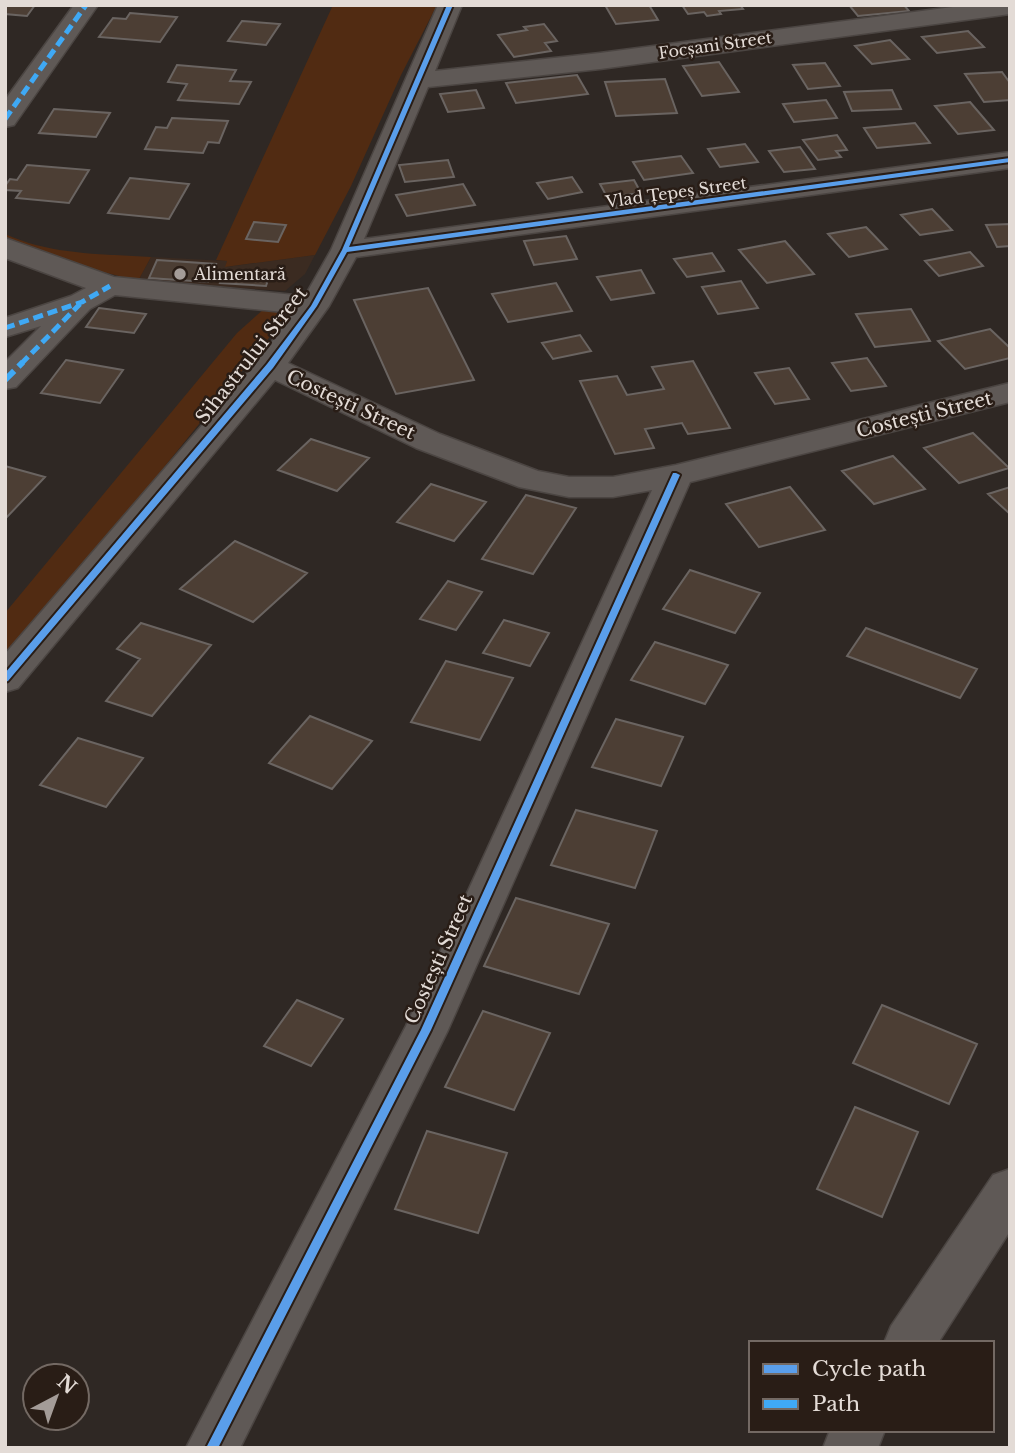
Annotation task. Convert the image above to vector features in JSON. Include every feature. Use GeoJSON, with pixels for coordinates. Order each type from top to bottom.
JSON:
{"type":"FeatureCollection","features":[{"type":"Feature","properties":{"kind":"street"},"geometry":{"type":"LineString","coordinates":[[5,119],[86,5]]}},
{"type":"Feature","properties":{"kind":"street","name":"Sihastrului Street"},"geometry":{"type":"LineString","coordinates":[[5,679],[270,366],[314,306],[345,250],[450,5]]}},
{"type":"Feature","properties":{"kind":"street","name":"Focșani Street"},"geometry":{"type":"LineString","coordinates":[[419,80],[600,61],[1010,6]]}},
{"type":"Feature","properties":{"kind":"street","name":"Vlad Țepeș Street"},"geometry":{"type":"LineString","coordinates":[[345,250],[1010,160]]}},
{"type":"Feature","properties":{"kind":"street"},"geometry":{"type":"LineString","coordinates":[[5,247],[39,262],[110,286],[314,306]]}},
{"type":"Feature","properties":{"kind":"street"},"geometry":{"type":"LineString","coordinates":[[5,328],[82,302],[110,286]]}},
{"type":"Feature","properties":{"kind":"street"},"geometry":{"type":"LineString","coordinates":[[5,380],[82,302]]}},
{"type":"Feature","properties":{"kind":"street","name":"Costești Street"},"geometry":{"type":"LineString","coordinates":[[270,366],[428,441],[531,480],[569,487],[613,486],[676,475],[1010,392]]}},
{"type":"Feature","properties":{"kind":"street","name":"Costești Street"},"geometry":{"type":"LineString","coordinates":[[212,1448],[426,1030],[676,475]]}},
{"type":"Feature","properties":{"kind":"street"},"geometry":{"type":"LineString","coordinates":[[910,1341],[1010,1190]]}},
{"type":"Feature","properties":{"kind":"street"},"geometry":{"type":"LineString","coordinates":[[849,1448],[858,1432]]}},
{"type":"Feature","properties":{"kind":"shaded area"},"geometry":{"type":"Polygon","coordinates":[[[333,5],[437,5],[315,255],[225,267],[227,261],[216,260],[333,5]]]}},
{"type":"Feature","properties":{"kind":"shaded area"},"geometry":{"type":"Polygon","coordinates":[[[5,234],[58,250],[151,257],[138,281],[34,254],[5,241],[5,234]]]}},
{"type":"Feature","properties":{"kind":"shaded area"},"geometry":{"type":"Polygon","coordinates":[[[315,255],[305,274],[285,291],[138,281],[151,257],[227,261],[226,267],[315,255]]]}},
{"type":"Feature","properties":{"kind":"shaded area"},"geometry":{"type":"Polygon","coordinates":[[[265,308],[280,312],[285,318],[84,566],[5,657],[5,613],[237,333],[265,308]]]}},
{"type":"Feature","properties":{"kind":"building"},"geometry":{"type":"Polygon","coordinates":[[[5,5],[35,5],[27,16],[5,14],[5,5]]]}},
{"type":"Feature","properties":{"kind":"building"},"geometry":{"type":"Polygon","coordinates":[[[605,5],[649,5],[658,20],[616,24],[605,5]]]}},
{"type":"Feature","properties":{"kind":"building"},"geometry":{"type":"Polygon","coordinates":[[[682,5],[740,5],[743,9],[719,11],[721,14],[707,16],[704,12],[688,14],[682,5]]]}},
{"type":"Feature","properties":{"kind":"building"},"geometry":{"type":"Polygon","coordinates":[[[849,5],[904,5],[909,11],[858,16],[849,5]]]}},
{"type":"Feature","properties":{"kind":"building"},"geometry":{"type":"Polygon","coordinates":[[[130,13],[177,17],[160,42],[99,37],[113,18],[126,19],[130,13]]]}},
{"type":"Feature","properties":{"kind":"building"},"geometry":{"type":"Polygon","coordinates":[[[242,21],[280,24],[266,45],[228,41],[242,21]]]}},
{"type":"Feature","properties":{"kind":"building"},"geometry":{"type":"Polygon","coordinates":[[[544,24],[557,41],[545,43],[551,51],[514,57],[498,35],[527,30],[524,27],[544,24]]]}},
{"type":"Feature","properties":{"kind":"building"},"geometry":{"type":"Polygon","coordinates":[[[968,31],[984,47],[937,53],[922,37],[968,31]]]}},
{"type":"Feature","properties":{"kind":"building"},"geometry":{"type":"Polygon","coordinates":[[[890,40],[909,59],[872,64],[855,46],[890,40]]]}},
{"type":"Feature","properties":{"kind":"building"},"geometry":{"type":"Polygon","coordinates":[[[719,62],[739,92],[702,96],[683,66],[719,62]]]}},
{"type":"Feature","properties":{"kind":"building"},"geometry":{"type":"Polygon","coordinates":[[[825,63],[840,86],[808,89],[793,65],[825,63]]]}},
{"type":"Feature","properties":{"kind":"building"},"geometry":{"type":"Polygon","coordinates":[[[177,65],[236,70],[230,81],[251,82],[239,104],[178,100],[187,84],[168,82],[177,65]]]}},
{"type":"Feature","properties":{"kind":"building"},"geometry":{"type":"Polygon","coordinates":[[[1002,72],[1010,83],[1010,100],[984,102],[965,74],[1002,72]]]}},
{"type":"Feature","properties":{"kind":"building"},"geometry":{"type":"Polygon","coordinates":[[[577,75],[588,94],[516,103],[506,83],[577,75]]]}},
{"type":"Feature","properties":{"kind":"building"},"geometry":{"type":"Polygon","coordinates":[[[665,79],[677,113],[616,116],[605,82],[665,79]]]}},
{"type":"Feature","properties":{"kind":"building"},"geometry":{"type":"Polygon","coordinates":[[[476,90],[484,108],[448,112],[440,94],[476,90]]]}},
{"type":"Feature","properties":{"kind":"building"},"geometry":{"type":"Polygon","coordinates":[[[892,90],[901,109],[852,111],[844,92],[892,90]]]}},
{"type":"Feature","properties":{"kind":"building"},"geometry":{"type":"Polygon","coordinates":[[[826,100],[837,118],[794,122],[783,104],[826,100]]]}},
{"type":"Feature","properties":{"kind":"building"},"geometry":{"type":"Polygon","coordinates":[[[970,102],[994,130],[958,134],[935,106],[970,102]]]}},
{"type":"Feature","properties":{"kind":"building"},"geometry":{"type":"Polygon","coordinates":[[[54,109],[110,113],[96,137],[39,133],[54,109]]]}},
{"type":"Feature","properties":{"kind":"building"},"geometry":{"type":"Polygon","coordinates":[[[172,118],[228,121],[219,143],[208,142],[203,153],[145,149],[156,127],[167,128],[172,118]]]}},
{"type":"Feature","properties":{"kind":"building"},"geometry":{"type":"Polygon","coordinates":[[[915,123],[930,143],[877,148],[864,128],[915,123]]]}},
{"type":"Feature","properties":{"kind":"building"},"geometry":{"type":"Polygon","coordinates":[[[837,135],[847,150],[836,151],[841,157],[818,160],[803,140],[837,135]]]}},
{"type":"Feature","properties":{"kind":"building"},"geometry":{"type":"Polygon","coordinates":[[[745,144],[758,162],[720,167],[708,149],[745,144]]]}},
{"type":"Feature","properties":{"kind":"building"},"geometry":{"type":"Polygon","coordinates":[[[800,147],[815,169],[784,172],[769,151],[800,147]]]}},
{"type":"Feature","properties":{"kind":"building"},"geometry":{"type":"Polygon","coordinates":[[[681,156],[693,173],[644,180],[633,162],[681,156]]]}},
{"type":"Feature","properties":{"kind":"building"},"geometry":{"type":"Polygon","coordinates":[[[448,160],[454,177],[405,182],[399,165],[448,160]]]}},
{"type":"Feature","properties":{"kind":"building"},"geometry":{"type":"Polygon","coordinates":[[[27,165],[89,170],[69,203],[16,198],[21,191],[5,190],[5,186],[10,179],[17,180],[27,165]]]}},
{"type":"Feature","properties":{"kind":"building"},"geometry":{"type":"Polygon","coordinates":[[[572,177],[582,192],[548,199],[537,183],[572,177]]]}},
{"type":"Feature","properties":{"kind":"building"},"geometry":{"type":"Polygon","coordinates":[[[130,178],[189,184],[169,219],[108,213],[130,178]]]}},
{"type":"Feature","properties":{"kind":"building"},"geometry":{"type":"Polygon","coordinates":[[[634,180],[641,193],[607,197],[600,184],[634,180]]]}},
{"type":"Feature","properties":{"kind":"building"},"geometry":{"type":"Polygon","coordinates":[[[463,184],[475,205],[407,216],[396,195],[463,184]]]}},
{"type":"Feature","properties":{"kind":"building"},"geometry":{"type":"Polygon","coordinates":[[[932,209],[952,230],[920,235],[901,215],[932,209]]]}},
{"type":"Feature","properties":{"kind":"building"},"geometry":{"type":"Polygon","coordinates":[[[254,222],[286,225],[278,242],[246,239],[254,222]]]}},
{"type":"Feature","properties":{"kind":"building"},"geometry":{"type":"Polygon","coordinates":[[[1010,224],[1010,246],[997,247],[986,225],[1010,224]]]}},
{"type":"Feature","properties":{"kind":"building"},"geometry":{"type":"Polygon","coordinates":[[[866,227],[887,249],[849,257],[828,234],[866,227]]]}},
{"type":"Feature","properties":{"kind":"building"},"geometry":{"type":"Polygon","coordinates":[[[566,236],[577,259],[534,265],[524,241],[566,236]]]}},
{"type":"Feature","properties":{"kind":"building"},"geometry":{"type":"Polygon","coordinates":[[[785,241],[814,274],[767,283],[739,250],[785,241]]]}},
{"type":"Feature","properties":{"kind":"building"},"geometry":{"type":"Polygon","coordinates":[[[970,252],[983,266],[939,276],[925,261],[970,252]]]}},
{"type":"Feature","properties":{"kind":"building"},"geometry":{"type":"Polygon","coordinates":[[[712,253],[724,271],[687,277],[674,259],[712,253]]]}},
{"type":"Feature","properties":{"kind":"building"},"geometry":{"type":"Polygon","coordinates":[[[157,260],[216,264],[208,282],[149,278],[157,260]]]}},
{"type":"Feature","properties":{"kind":"building"},"geometry":{"type":"Polygon","coordinates":[[[641,270],[654,293],[611,300],[597,277],[641,270]]]}},
{"type":"Feature","properties":{"kind":"building"},"geometry":{"type":"Polygon","coordinates":[[[225,271],[270,274],[266,286],[220,283],[225,271]]]}},
{"type":"Feature","properties":{"kind":"building"},"geometry":{"type":"Polygon","coordinates":[[[741,281],[758,308],[718,314],[702,287],[741,281]]]}},
{"type":"Feature","properties":{"kind":"building"},"geometry":{"type":"Polygon","coordinates":[[[556,283],[572,311],[508,322],[492,294],[556,283]]]}},
{"type":"Feature","properties":{"kind":"building"},"geometry":{"type":"Polygon","coordinates":[[[428,288],[474,380],[396,394],[354,300],[428,288]]]}},
{"type":"Feature","properties":{"kind":"building"},"geometry":{"type":"Polygon","coordinates":[[[99,308],[146,314],[134,333],[86,327],[99,308]]]}},
{"type":"Feature","properties":{"kind":"building"},"geometry":{"type":"Polygon","coordinates":[[[911,309],[930,341],[875,347],[856,314],[911,309]]]}},
{"type":"Feature","properties":{"kind":"building"},"geometry":{"type":"Polygon","coordinates":[[[990,329],[1010,348],[1010,358],[965,369],[938,341],[990,329]]]}},
{"type":"Feature","properties":{"kind":"building"},"geometry":{"type":"Polygon","coordinates":[[[580,335],[591,351],[553,359],[542,343],[580,335]]]}},
{"type":"Feature","properties":{"kind":"building"},"geometry":{"type":"Polygon","coordinates":[[[867,358],[886,386],[851,391],[832,363],[867,358]]]}},
{"type":"Feature","properties":{"kind":"building"},"geometry":{"type":"Polygon","coordinates":[[[66,360],[123,370],[100,403],[41,393],[66,360]]]}},
{"type":"Feature","properties":{"kind":"building"},"geometry":{"type":"Polygon","coordinates":[[[693,361],[730,428],[688,434],[682,423],[645,429],[654,448],[615,454],[580,381],[617,376],[627,395],[664,389],[652,367],[693,361]]]}},
{"type":"Feature","properties":{"kind":"building"},"geometry":{"type":"Polygon","coordinates":[[[789,368],[809,399],[775,404],[755,373],[789,368]]]}},
{"type":"Feature","properties":{"kind":"building"},"geometry":{"type":"Polygon","coordinates":[[[973,433],[1009,468],[959,483],[924,448],[973,433]]]}},
{"type":"Feature","properties":{"kind":"building"},"geometry":{"type":"Polygon","coordinates":[[[311,439],[369,458],[337,491],[278,470],[311,439]]]}},
{"type":"Feature","properties":{"kind":"building"},"geometry":{"type":"Polygon","coordinates":[[[893,456],[925,489],[874,504],[842,471],[893,456]]]}},
{"type":"Feature","properties":{"kind":"building"},"geometry":{"type":"Polygon","coordinates":[[[5,466],[45,477],[6,518],[5,518],[5,466]]]}},
{"type":"Feature","properties":{"kind":"building"},"geometry":{"type":"Polygon","coordinates":[[[431,484],[486,502],[454,541],[397,522],[431,484]]]}},
{"type":"Feature","properties":{"kind":"building"},"geometry":{"type":"Polygon","coordinates":[[[790,487],[825,530],[759,547],[726,504],[790,487]]]}},
{"type":"Feature","properties":{"kind":"building"},"geometry":{"type":"Polygon","coordinates":[[[1010,487],[1010,514],[988,494],[1010,487]]]}},
{"type":"Feature","properties":{"kind":"building"},"geometry":{"type":"Polygon","coordinates":[[[526,495],[576,508],[533,574],[482,559],[526,495]]]}},
{"type":"Feature","properties":{"kind":"building"},"geometry":{"type":"Polygon","coordinates":[[[235,541],[307,573],[253,622],[180,589],[235,541]]]}},
{"type":"Feature","properties":{"kind":"building"},"geometry":{"type":"Polygon","coordinates":[[[690,570],[760,593],[735,633],[663,609],[690,570]]]}},
{"type":"Feature","properties":{"kind":"building"},"geometry":{"type":"Polygon","coordinates":[[[448,581],[482,592],[456,630],[420,619],[448,581]]]}},
{"type":"Feature","properties":{"kind":"building"},"geometry":{"type":"Polygon","coordinates":[[[504,620],[549,633],[530,666],[483,653],[504,620]]]}},
{"type":"Feature","properties":{"kind":"building"},"geometry":{"type":"Polygon","coordinates":[[[141,623],[211,645],[152,716],[106,701],[140,659],[117,649],[141,623]]]}},
{"type":"Feature","properties":{"kind":"building"},"geometry":{"type":"Polygon","coordinates":[[[866,628],[977,669],[960,698],[847,656],[866,628]]]}},
{"type":"Feature","properties":{"kind":"building"},"geometry":{"type":"Polygon","coordinates":[[[655,642],[728,665],[705,704],[631,680],[655,642]]]}},
{"type":"Feature","properties":{"kind":"building"},"geometry":{"type":"Polygon","coordinates":[[[446,661],[513,678],[480,740],[411,722],[446,661]]]}},
{"type":"Feature","properties":{"kind":"building"},"geometry":{"type":"Polygon","coordinates":[[[310,716],[372,741],[332,789],[269,763],[310,716]]]}},
{"type":"Feature","properties":{"kind":"building"},"geometry":{"type":"Polygon","coordinates":[[[616,719],[683,737],[661,786],[592,767],[616,719]]]}},
{"type":"Feature","properties":{"kind":"building"},"geometry":{"type":"Polygon","coordinates":[[[78,738],[143,758],[106,807],[40,785],[78,738]]]}},
{"type":"Feature","properties":{"kind":"building"},"geometry":{"type":"Polygon","coordinates":[[[576,810],[657,831],[635,888],[551,865],[576,810]]]}},
{"type":"Feature","properties":{"kind":"building"},"geometry":{"type":"Polygon","coordinates":[[[516,898],[609,924],[579,994],[484,966],[516,898]]]}},
{"type":"Feature","properties":{"kind":"building"},"geometry":{"type":"Polygon","coordinates":[[[297,1000],[343,1019],[311,1066],[264,1046],[297,1000]]]}},
{"type":"Feature","properties":{"kind":"building"},"geometry":{"type":"Polygon","coordinates":[[[882,1005],[977,1044],[949,1104],[853,1063],[882,1005]]]}},
{"type":"Feature","properties":{"kind":"building"},"geometry":{"type":"Polygon","coordinates":[[[483,1011],[550,1033],[514,1110],[445,1087],[483,1011]]]}},
{"type":"Feature","properties":{"kind":"building"},"geometry":{"type":"Polygon","coordinates":[[[855,1107],[918,1132],[882,1217],[817,1189],[855,1107]]]}},
{"type":"Feature","properties":{"kind":"building"},"geometry":{"type":"Polygon","coordinates":[[[427,1131],[507,1153],[478,1233],[395,1209],[427,1131]]]}},
{"type":"Feature","properties":{"kind":"marked path"},"geometry":{"type":"LineString","coordinates":[[5,119],[86,5]]}},
{"type":"Feature","properties":{"kind":"marked path"},"geometry":{"type":"LineString","coordinates":[[5,328],[82,302],[110,286]]}},
{"type":"Feature","properties":{"kind":"marked path"},"geometry":{"type":"LineString","coordinates":[[5,380],[80,304]]}},
{"type":"Feature","properties":{"kind":"cycle path"},"geometry":{"type":"LineString","coordinates":[[5,679],[270,366],[314,306],[345,250],[450,5]]}},
{"type":"Feature","properties":{"kind":"cycle path"},"geometry":{"type":"LineString","coordinates":[[345,250],[1010,160]]}},
{"type":"Feature","properties":{"kind":"cycle path"},"geometry":{"type":"LineString","coordinates":[[212,1448],[426,1030],[676,475]]}},
{"type":"Feature","properties":{"kind":"place","name":"Alimentară"},"geometry":{"type":"Point","coordinates":[180,274]}}]}
